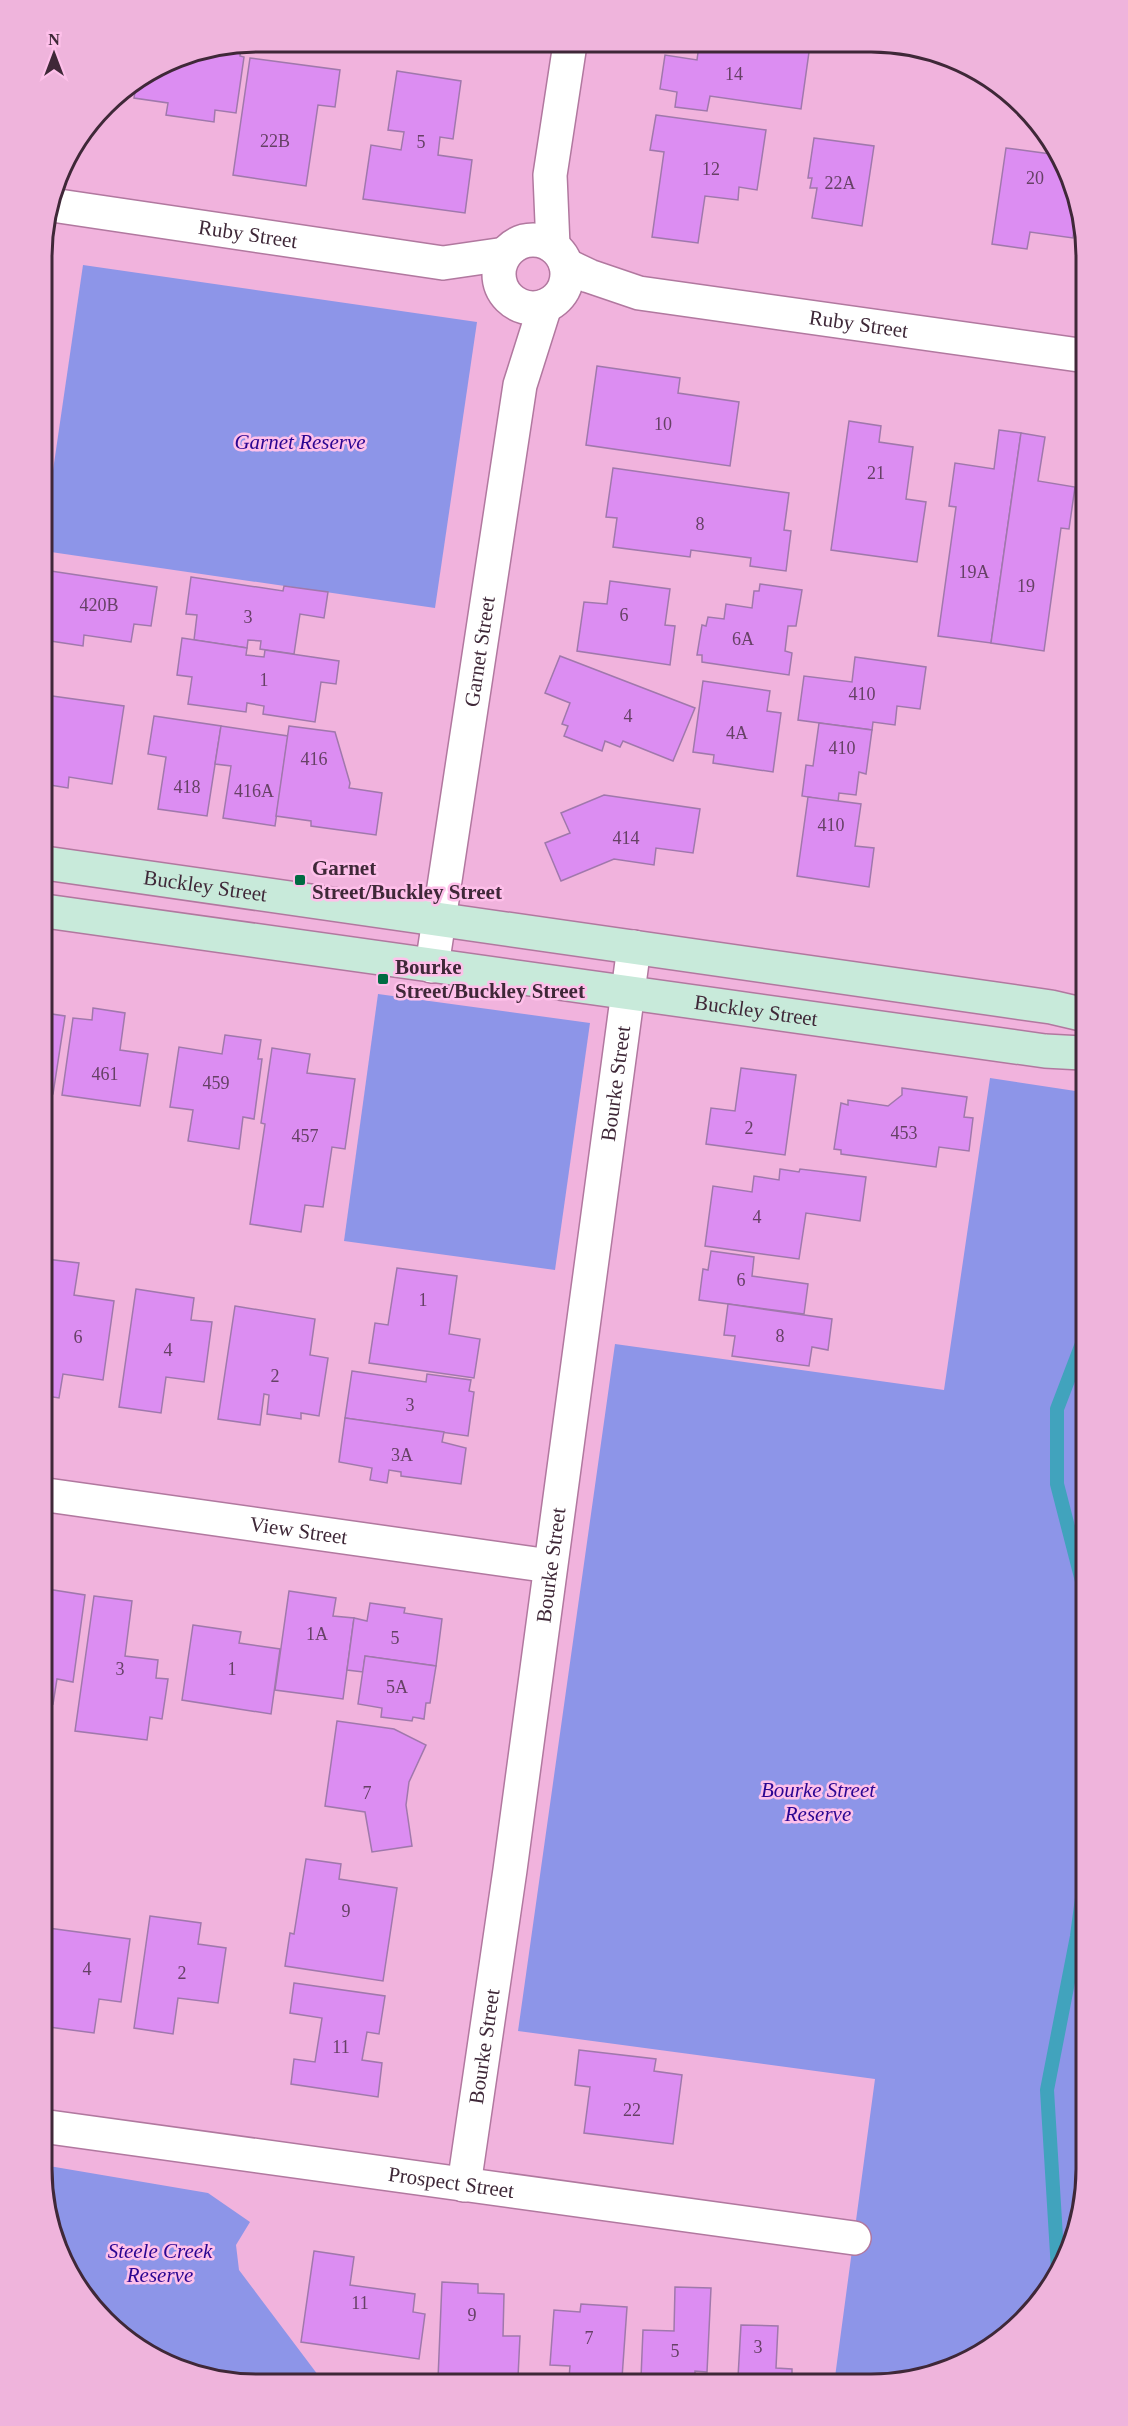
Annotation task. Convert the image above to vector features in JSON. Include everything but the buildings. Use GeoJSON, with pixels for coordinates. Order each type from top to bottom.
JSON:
{"type":"FeatureCollection","features":[{"type":"Feature","properties":{"kind":"main road","name":"Buckley Street"},"geometry":{"type":"LineString","coordinates":[[53,864],[439,918],[1051,1007],[1076,1013]]}},
{"type":"Feature","properties":{"kind":"main road","name":"Buckley Street"},"geometry":{"type":"LineString","coordinates":[[53,912],[1033,1049],[1076,1052]]}},
{"type":"Feature","properties":{"kind":"street"},"geometry":{"type":"LineString","coordinates":[[537,251],[569,52]]}},
{"type":"Feature","properties":{"kind":"street","name":"Ruby Street"},"geometry":{"type":"LineString","coordinates":[[58,207],[443,263],[537,251],[589,276],[639,293],[1076,355]]}},
{"type":"Feature","properties":{"kind":"street"},"geometry":{"type":"LineString","coordinates":[[537,251],[566,284],[550,303],[526,308],[505,293],[498,275],[500,264],[537,251]]}},
{"type":"Feature","properties":{"kind":"street","name":"Ruby Street"},"geometry":{"type":"LineString","coordinates":[[443,263],[505,293]]}},
{"type":"Feature","properties":{"kind":"street","name":"Garnet Street"},"geometry":{"type":"LineString","coordinates":[[505,293],[520,385]]}},
{"type":"Feature","properties":{"kind":"street","name":"Ruby Street"},"geometry":{"type":"LineString","coordinates":[[550,303],[587,301],[639,293]]}},
{"type":"Feature","properties":{"kind":"street","name":"Garnet Street"},"geometry":{"type":"LineString","coordinates":[[439,918],[520,385],[550,303]]}},
{"type":"Feature","properties":{"kind":"street"},"geometry":{"type":"LineString","coordinates":[[432,966],[439,918]]}},
{"type":"Feature","properties":{"kind":"street","name":"Bourke Street"},"geometry":{"type":"LineString","coordinates":[[464,2185],[510,1870],[634,947]]}},
{"type":"Feature","properties":{"kind":"street","name":"View Street"},"geometry":{"type":"LineString","coordinates":[[52,1496],[550,1566]]}},
{"type":"Feature","properties":{"kind":"street","name":"Prospect Street"},"geometry":{"type":"LineString","coordinates":[[52,2127],[854,2238]]}},
{"type":"Feature","properties":{"kind":"green space","name":"Garnet Reserve"},"geometry":{"type":"Polygon","coordinates":[[[83,265],[477,322],[435,608],[53,552],[53,471],[83,265]]]}},
{"type":"Feature","properties":{"kind":"green space"},"geometry":{"type":"Polygon","coordinates":[[[378,994],[590,1023],[555,1270],[344,1241],[378,994]]]}},
{"type":"Feature","properties":{"kind":"green space","name":"Bourke Street Reserve"},"geometry":{"type":"Polygon","coordinates":[[[990,1078],[1076,1091],[1075,2182],[1072,2209],[1060,2247],[1041,2283],[1016,2314],[995,2331],[973,2346],[924,2367],[898,2372],[835,2374],[875,2079],[518,2031],[615,1344],[944,1390],[990,1078]]]}},
{"type":"Feature","properties":{"kind":"green space","name":"Steele Creek Reserve"},"geometry":{"type":"Polygon","coordinates":[[[52,2167],[208,2193],[250,2222],[236,2245],[239,2270],[317,2374],[257,2374],[217,2370],[191,2363],[167,2352],[133,2331],[112,2314],[95,2293],[68,2247],[59,2222],[52,2167]]]}},
{"type":"Feature","properties":{"kind":"waterway"},"geometry":{"type":"LineString","coordinates":[[1075,1361],[1057,1409],[1057,1484],[1075,1555]]}},
{"type":"Feature","properties":{"kind":"waterway"},"geometry":{"type":"LineString","coordinates":[[1057,2253],[1047,2090],[1075,1946]]}},
{"type":"Feature","properties":{"kind":"place","name":"Garnet Street/Buckley Street"},"geometry":{"type":"Point","coordinates":[300,880]}},
{"type":"Feature","properties":{"kind":"place","name":"Bourke Street/Buckley Street"},"geometry":{"type":"Point","coordinates":[383,979]}}]}
